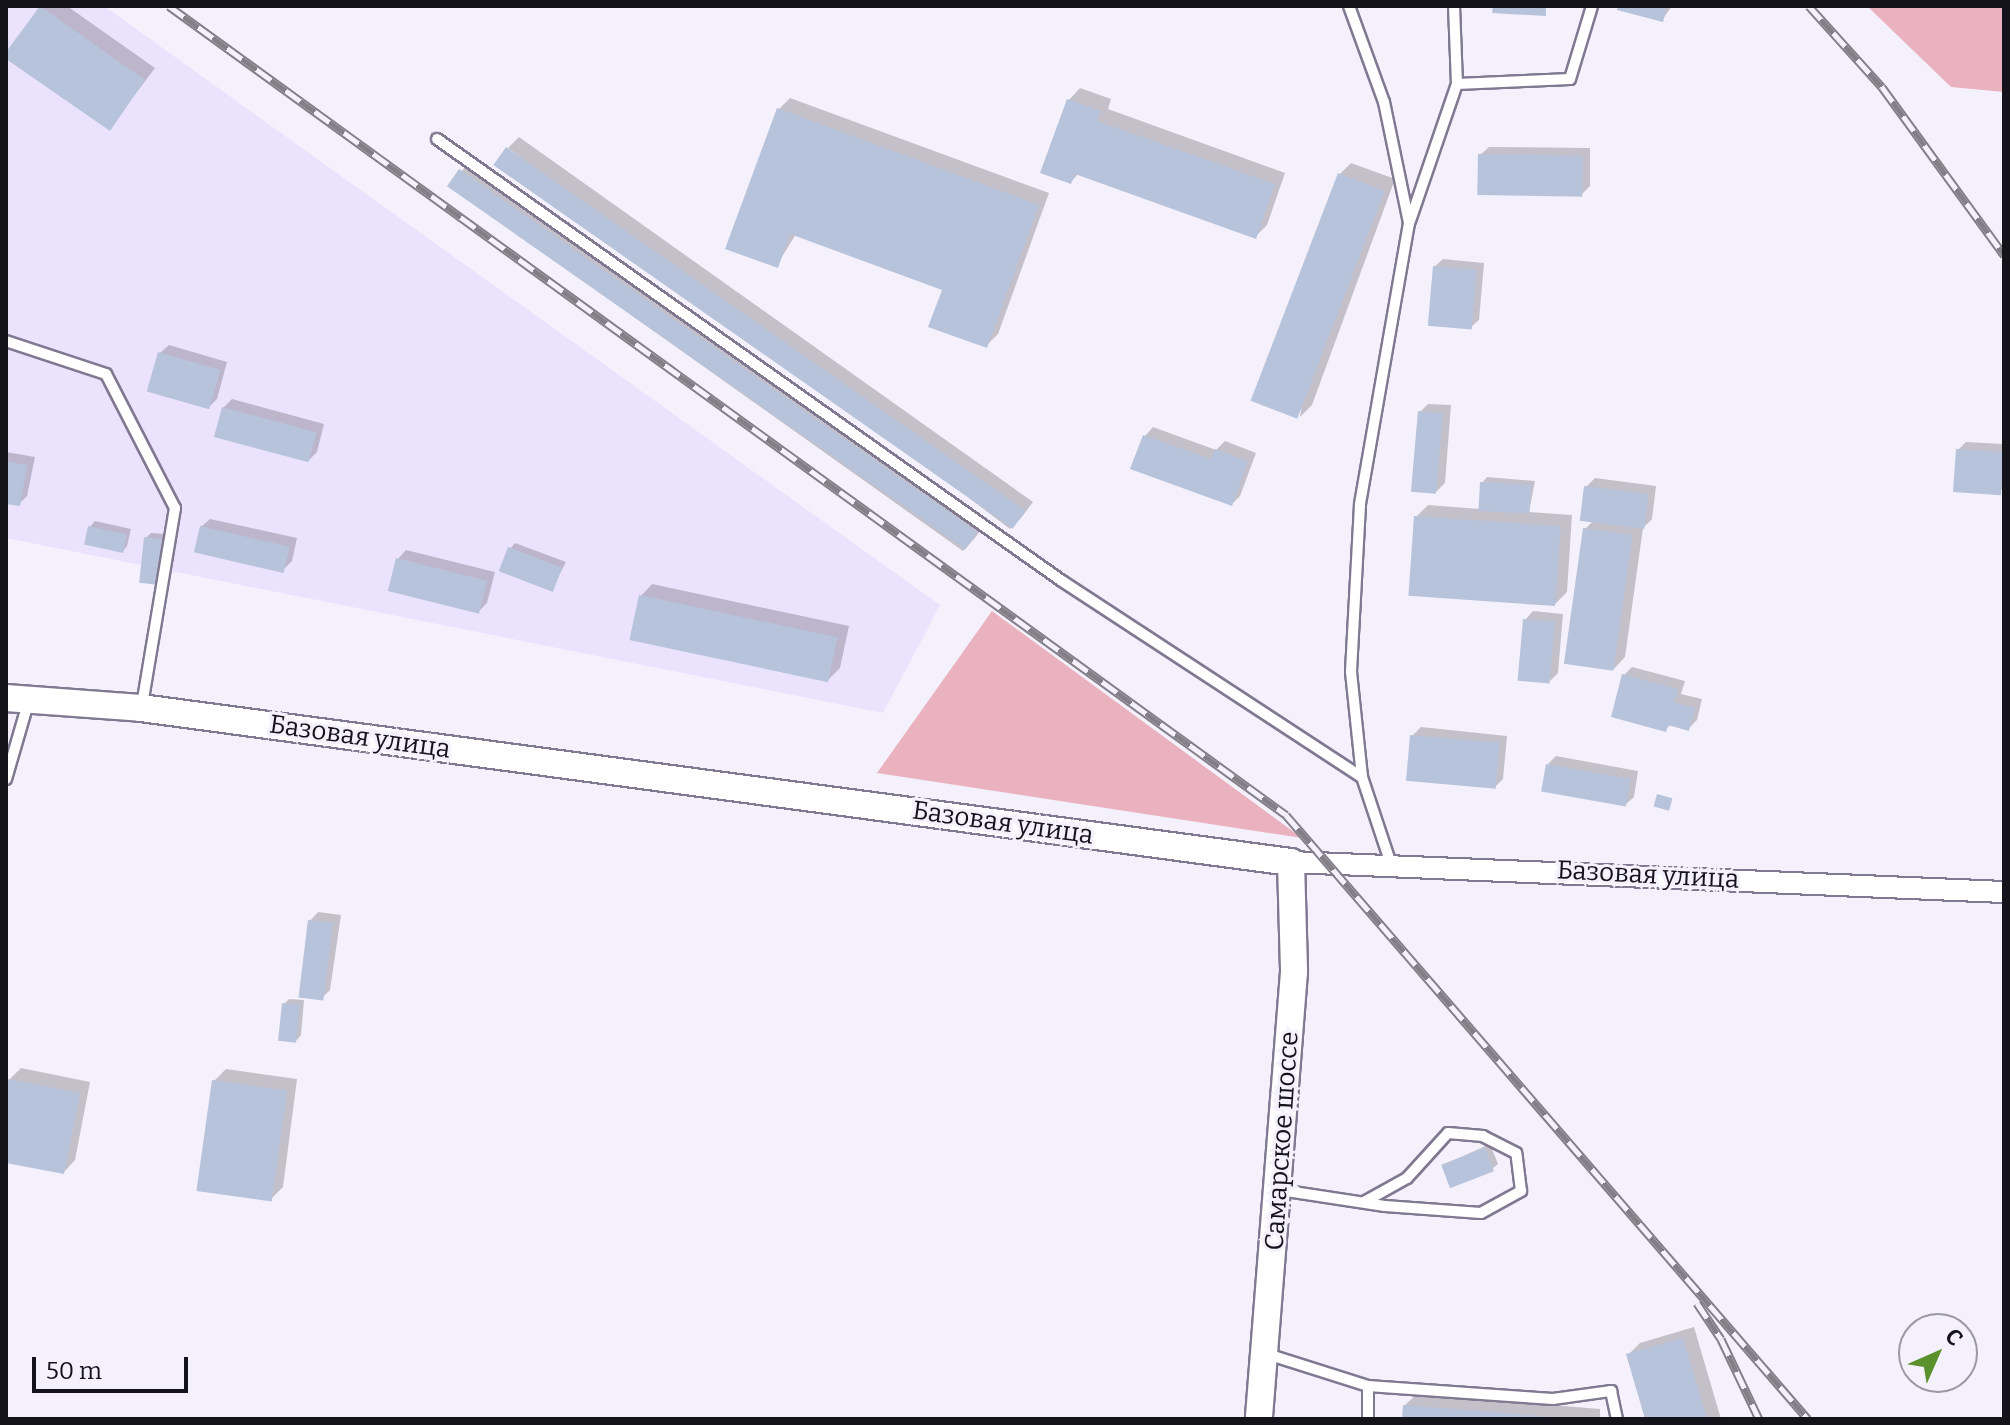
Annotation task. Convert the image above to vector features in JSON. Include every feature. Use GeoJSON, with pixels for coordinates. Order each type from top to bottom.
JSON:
{"type":"FeatureCollection","features":[{"type":"Feature","properties":{"kind":"street","name":"Базовая улица"},"geometry":{"type":"LineString","coordinates":[[17,699],[141,708],[1291,862],[2004,892]]}},
{"type":"Feature","properties":{"kind":"street","name":"Самарское шоссе"},"geometry":{"type":"LineString","coordinates":[[1259,1419],[1280,1190],[1294,972],[1291,862]]}},
{"type":"Feature","properties":{"kind":"lane"},"geometry":{"type":"LineString","coordinates":[[1349,6],[1384,102],[1409,223]]}},
{"type":"Feature","properties":{"kind":"lane"},"geometry":{"type":"LineString","coordinates":[[1391,864],[1362,777],[1351,672],[1360,505],[1409,223],[1457,84],[1454,6]]}},
{"type":"Feature","properties":{"kind":"lane"},"geometry":{"type":"LineString","coordinates":[[1457,84],[1570,79],[1592,6]]}},
{"type":"Feature","properties":{"kind":"lane"},"geometry":{"type":"LineString","coordinates":[[437,139],[1062,581],[1362,777]]}},
{"type":"Feature","properties":{"kind":"lane"},"geometry":{"type":"LineString","coordinates":[[6,341],[106,374],[175,508],[141,708]]}},
{"type":"Feature","properties":{"kind":"lane"},"geometry":{"type":"LineString","coordinates":[[6,779],[17,699]]}},
{"type":"Feature","properties":{"kind":"lane"},"geometry":{"type":"LineString","coordinates":[[1280,1190],[1364,1202],[1481,1213],[1521,1191],[1516,1153],[1483,1136],[1448,1133],[1407,1178],[1364,1202]]}},
{"type":"Feature","properties":{"kind":"lane"},"geometry":{"type":"LineString","coordinates":[[1265,1353],[1368,1386],[1553,1399],[1611,1391],[1617,1419]]}},
{"type":"Feature","properties":{"kind":"lane"},"geometry":{"type":"LineString","coordinates":[[1368,1386],[1368,1419]]}},
{"type":"Feature","properties":{"kind":"shaded area"},"geometry":{"type":"Polygon","coordinates":[[[6,6],[104,6],[940,605],[883,713],[6,538],[6,6]]]}},
{"type":"Feature","properties":{"kind":"shaded area"},"geometry":{"type":"Polygon","coordinates":[[[1867,6],[2004,6],[2004,92],[1951,87],[1867,6]]]}},
{"type":"Feature","properties":{"kind":"shaded area"},"geometry":{"type":"Polygon","coordinates":[[[992,611],[1302,838],[877,773],[992,611]]]}},
{"type":"Feature","properties":{"kind":"building"},"geometry":{"type":"Polygon","coordinates":[[[40,6],[145,80],[110,131],[6,59],[6,52],[40,6]]]}},
{"type":"Feature","properties":{"kind":"building"},"geometry":{"type":"Polygon","coordinates":[[[1493,6],[1546,6],[1546,16],[1492,13],[1493,6]]]}},
{"type":"Feature","properties":{"kind":"building"},"geometry":{"type":"Polygon","coordinates":[[[1618,6],[1667,6],[1663,22],[1617,10],[1618,6]]]}},
{"type":"Feature","properties":{"kind":"building"},"geometry":{"type":"Polygon","coordinates":[[[1067,99],[1101,111],[1097,121],[1275,184],[1256,239],[1075,174],[1071,184],[1040,173],[1067,99]]]}},
{"type":"Feature","properties":{"kind":"building"},"geometry":{"type":"Polygon","coordinates":[[[777,108],[1039,205],[987,348],[928,327],[942,290],[790,234],[778,268],[725,249],[777,108]]]}},
{"type":"Feature","properties":{"kind":"building"},"geometry":{"type":"Polygon","coordinates":[[[506,147],[1025,511],[1013,529],[493,165],[506,147]]]}},
{"type":"Feature","properties":{"kind":"building"},"geometry":{"type":"Polygon","coordinates":[[[1478,154],[1583,156],[1582,197],[1477,195],[1478,154]]]}},
{"type":"Feature","properties":{"kind":"building"},"geometry":{"type":"Polygon","coordinates":[[[459,169],[978,532],[965,549],[447,186],[459,169]]]}},
{"type":"Feature","properties":{"kind":"building"},"geometry":{"type":"Polygon","coordinates":[[[1338,173],[1385,191],[1297,419],[1251,401],[1338,173]]]}},
{"type":"Feature","properties":{"kind":"building"},"geometry":{"type":"Polygon","coordinates":[[[1433,266],[1477,270],[1472,330],[1428,326],[1433,266]]]}},
{"type":"Feature","properties":{"kind":"building"},"geometry":{"type":"Polygon","coordinates":[[[158,352],[220,370],[209,409],[147,391],[158,352]]]}},
{"type":"Feature","properties":{"kind":"building"},"geometry":{"type":"Polygon","coordinates":[[[222,407],[317,432],[309,462],[214,437],[222,407]]]}},
{"type":"Feature","properties":{"kind":"building"},"geometry":{"type":"Polygon","coordinates":[[[1418,411],[1443,413],[1436,494],[1411,492],[1418,411]]]}},
{"type":"Feature","properties":{"kind":"building"},"geometry":{"type":"Polygon","coordinates":[[[1143,435],[1211,459],[1215,449],[1248,461],[1232,506],[1130,469],[1143,435]]]}},
{"type":"Feature","properties":{"kind":"building"},"geometry":{"type":"Polygon","coordinates":[[[1956,449],[2004,452],[2001,495],[1953,492],[1956,449]]]}},
{"type":"Feature","properties":{"kind":"building"},"geometry":{"type":"Polygon","coordinates":[[[6,461],[27,465],[20,506],[6,504],[6,461]]]}},
{"type":"Feature","properties":{"kind":"building"},"geometry":{"type":"Polygon","coordinates":[[[1480,482],[1531,485],[1529,514],[1478,511],[1480,482]]]}},
{"type":"Feature","properties":{"kind":"building"},"geometry":{"type":"Polygon","coordinates":[[[1584,486],[1649,494],[1644,529],[1580,521],[1584,486]]]}},
{"type":"Feature","properties":{"kind":"building"},"geometry":{"type":"Polygon","coordinates":[[[1414,516],[1561,526],[1555,606],[1408,596],[1414,516]]]}},
{"type":"Feature","properties":{"kind":"building"},"geometry":{"type":"Polygon","coordinates":[[[88,526],[127,534],[123,553],[84,545],[88,526]]]}},
{"type":"Feature","properties":{"kind":"building"},"geometry":{"type":"Polygon","coordinates":[[[200,526],[290,547],[284,573],[194,552],[200,526]]]}},
{"type":"Feature","properties":{"kind":"building"},"geometry":{"type":"Polygon","coordinates":[[[1583,528],[1633,535],[1613,671],[1564,664],[1583,528]]]}},
{"type":"Feature","properties":{"kind":"building"},"geometry":{"type":"Polygon","coordinates":[[[144,537],[162,539],[157,585],[139,583],[144,537]]]}},
{"type":"Feature","properties":{"kind":"building"},"geometry":{"type":"Polygon","coordinates":[[[508,547],[562,568],[553,592],[499,571],[508,547]]]}},
{"type":"Feature","properties":{"kind":"building"},"geometry":{"type":"Polygon","coordinates":[[[396,558],[487,581],[479,614],[388,591],[396,558]]]}},
{"type":"Feature","properties":{"kind":"building"},"geometry":{"type":"Polygon","coordinates":[[[639,595],[838,637],[828,682],[629,640],[639,595]]]}},
{"type":"Feature","properties":{"kind":"building"},"geometry":{"type":"Polygon","coordinates":[[[1523,619],[1555,622],[1549,684],[1518,681],[1523,619]]]}},
{"type":"Feature","properties":{"kind":"building"},"geometry":{"type":"Polygon","coordinates":[[[1622,674],[1678,689],[1674,702],[1695,708],[1689,731],[1668,725],[1666,732],[1611,717],[1622,674]]]}},
{"type":"Feature","properties":{"kind":"building"},"geometry":{"type":"Polygon","coordinates":[[[1410,735],[1500,743],[1496,789],[1406,781],[1410,735]]]}},
{"type":"Feature","properties":{"kind":"building"},"geometry":{"type":"Polygon","coordinates":[[[1546,764],[1631,779],[1626,807],[1541,792],[1546,764]]]}},
{"type":"Feature","properties":{"kind":"building"},"geometry":{"type":"Polygon","coordinates":[[[1657,794],[1672,798],[1669,811],[1654,807],[1657,794]]]}},
{"type":"Feature","properties":{"kind":"building"},"geometry":{"type":"Polygon","coordinates":[[[308,920],[333,923],[323,1000],[298,997],[308,920]]]}},
{"type":"Feature","properties":{"kind":"building"},"geometry":{"type":"Polygon","coordinates":[[[282,1003],[300,1005],[296,1043],[278,1041],[282,1003]]]}},
{"type":"Feature","properties":{"kind":"building"},"geometry":{"type":"Polygon","coordinates":[[[7,1079],[80,1093],[64,1174],[6,1163],[7,1079]]]}},
{"type":"Feature","properties":{"kind":"building"},"geometry":{"type":"Polygon","coordinates":[[[212,1080],[287,1091],[272,1201],[196,1191],[212,1080]]]}},
{"type":"Feature","properties":{"kind":"building"},"geometry":{"type":"Polygon","coordinates":[[[1485,1148],[1494,1171],[1450,1188],[1441,1165],[1485,1148]]]}},
{"type":"Feature","properties":{"kind":"building"},"geometry":{"type":"Polygon","coordinates":[[[1683,1338],[1707,1419],[1645,1419],[1626,1354],[1683,1338]]]}},
{"type":"Feature","properties":{"kind":"building"},"geometry":{"type":"Polygon","coordinates":[[[1403,1405],[1553,1417],[1553,1419],[1402,1419],[1403,1405]]]}},
{"type":"Feature","properties":{"kind":"railway"},"geometry":{"type":"LineString","coordinates":[[169,6],[1286,815],[1808,1419]]}},
{"type":"Feature","properties":{"kind":"railway"},"geometry":{"type":"LineString","coordinates":[[1809,6],[1882,87],[2004,255]]}},
{"type":"Feature","properties":{"kind":"railway"},"geometry":{"type":"LineString","coordinates":[[1697,1303],[1721,1339],[1759,1419]]}}]}
